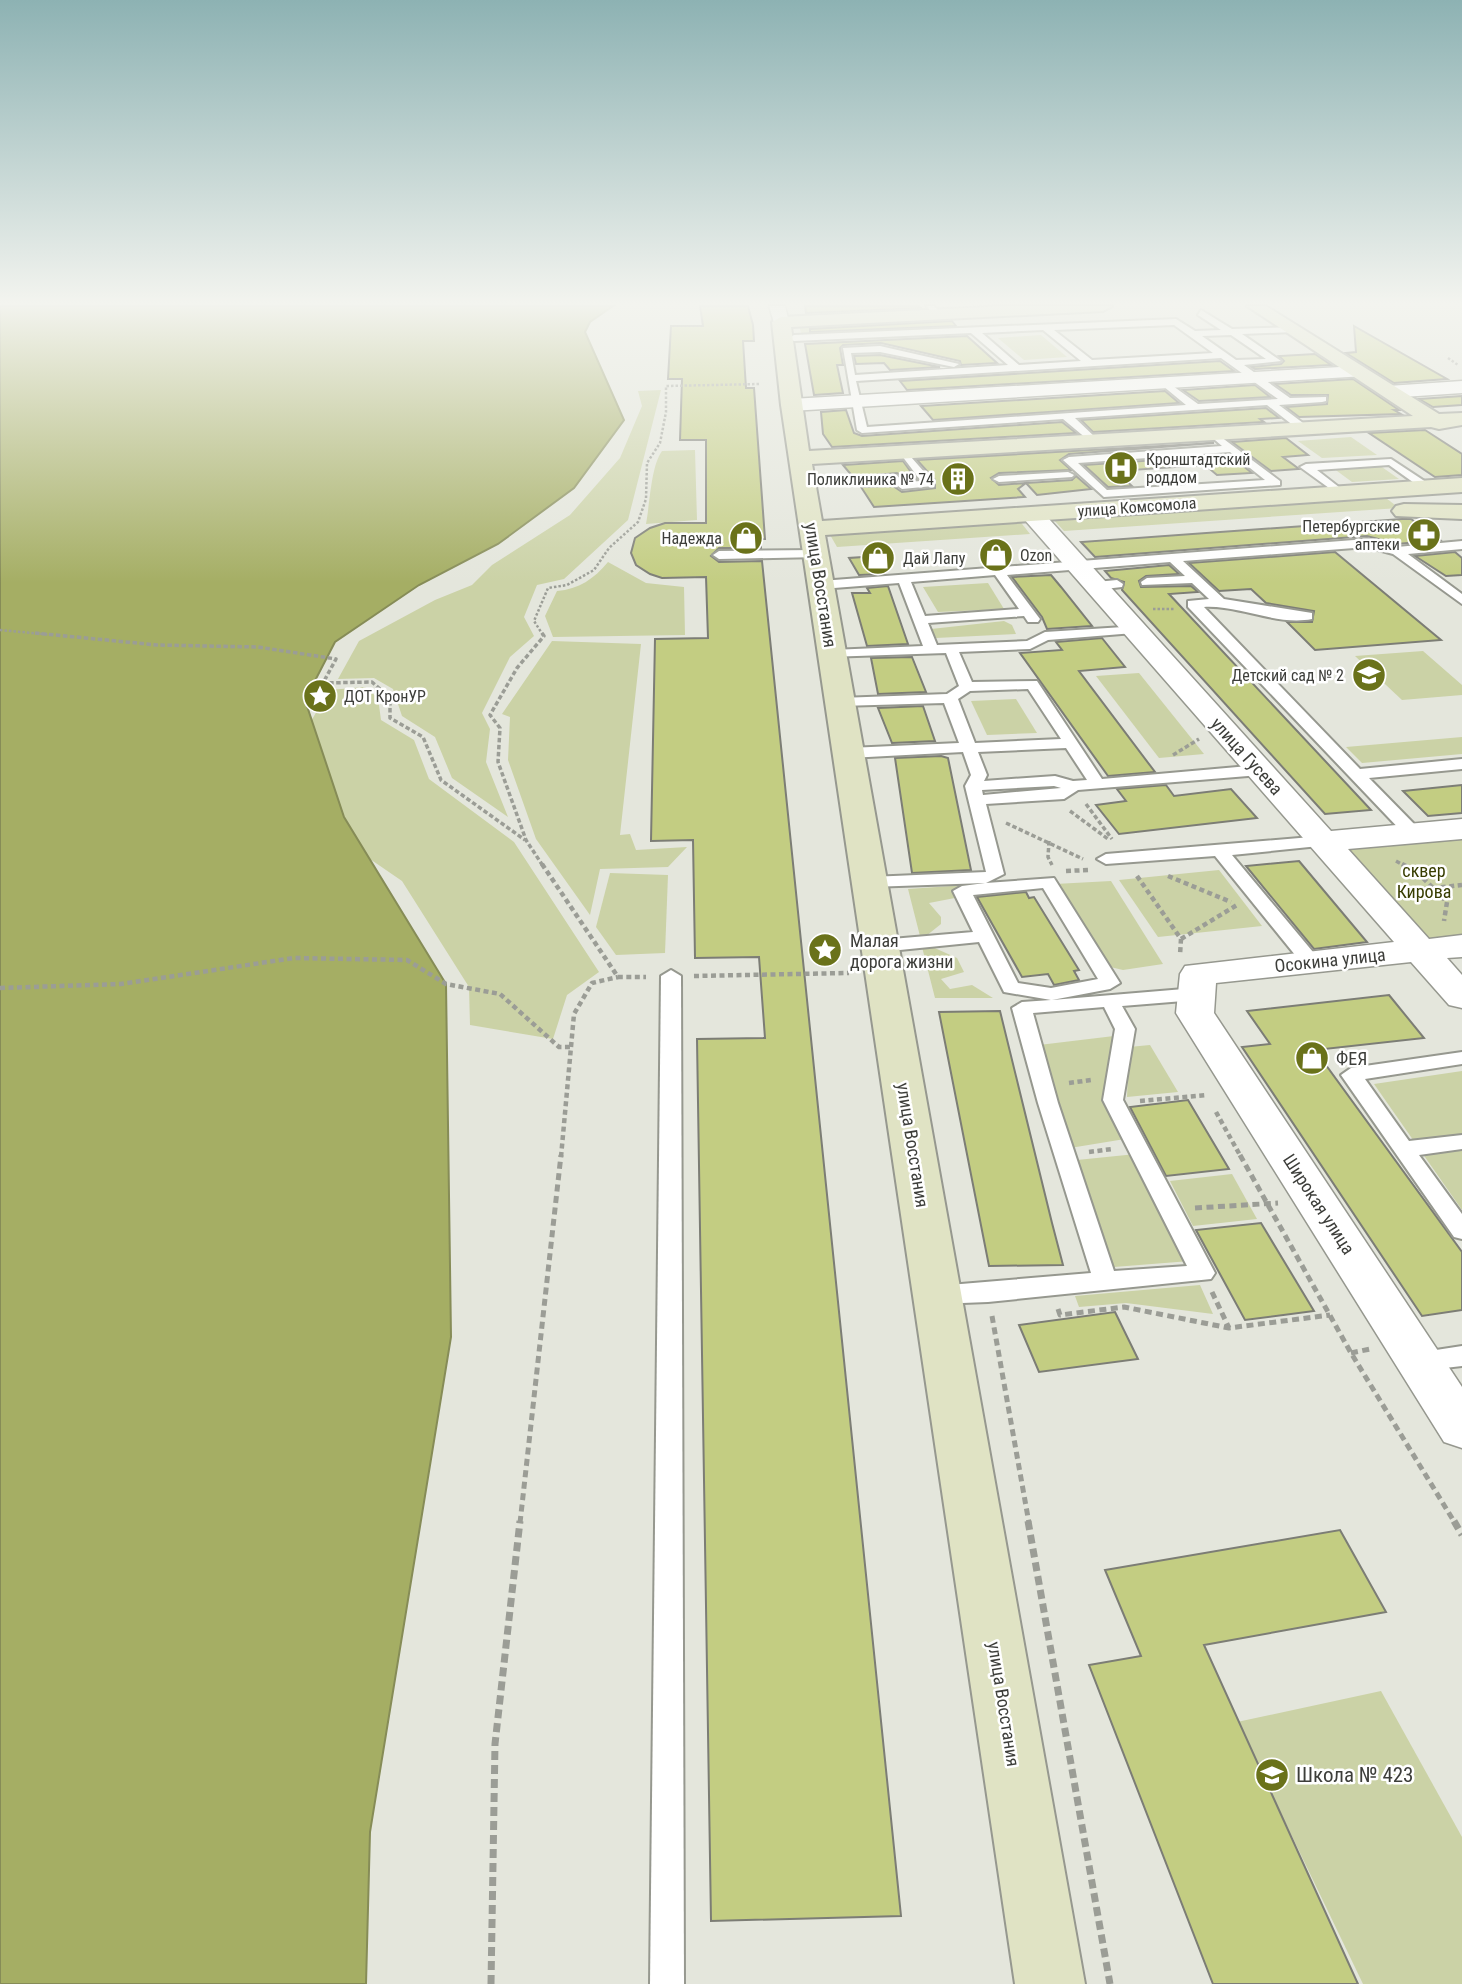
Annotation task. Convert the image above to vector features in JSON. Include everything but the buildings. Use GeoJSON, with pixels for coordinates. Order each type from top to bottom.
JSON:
{"type":"FeatureCollection","features":[{"type":"Feature","properties":{"kind":"street","name":"улица Восстания"},"geometry":{"type":"LineString","coordinates":[[790,399],[800,458],[822,555],[832,654],[1050,1984]]}},
{"type":"Feature","properties":{"kind":"street"},"geometry":{"type":"LineString","coordinates":[[791,405],[888,399]]}},
{"type":"Feature","properties":{"kind":"street"},"geometry":{"type":"LineString","coordinates":[[1398,399],[1462,438]]}},
{"type":"Feature","properties":{"kind":"street"},"geometry":{"type":"LineString","coordinates":[[800,458],[1462,419]]}},
{"type":"Feature","properties":{"kind":"street","name":"улица Комсомола"},"geometry":{"type":"LineString","coordinates":[[1095,526],[1199,495],[1284,490],[1340,494],[1462,485]]}},
{"type":"Feature","properties":{"kind":"street","name":"улица Комсомола"},"geometry":{"type":"LineString","coordinates":[[822,555],[1036,530],[1462,509]]}},
{"type":"Feature","properties":{"kind":"street","name":"улица Гусева"},"geometry":{"type":"LineString","coordinates":[[1036,530],[1097,578],[1142,619],[1219,724],[1323,841],[1442,941],[1462,997]]}},
{"type":"Feature","properties":{"kind":"street"},"geometry":{"type":"LineString","coordinates":[[1323,841],[1462,829]]}},
{"type":"Feature","properties":{"kind":"street","name":"Осокина улица"},"geometry":{"type":"LineString","coordinates":[[1197,984],[1442,941]]}},
{"type":"Feature","properties":{"kind":"street","name":"Широкая улица"},"geometry":{"type":"LineString","coordinates":[[1197,984],[1195,1013],[1462,1428]]}},
{"type":"Feature","properties":{"kind":"lane"},"geometry":{"type":"LineString","coordinates":[[1185,399],[1197,408]]}},
{"type":"Feature","properties":{"kind":"lane"},"geometry":{"type":"LineString","coordinates":[[1285,399],[1288,401]]}},
{"type":"Feature","properties":{"kind":"lane"},"geometry":{"type":"LineString","coordinates":[[854,401],[862,430],[1322,399]]}},
{"type":"Feature","properties":{"kind":"lane"},"geometry":{"type":"LineString","coordinates":[[1269,402],[1303,428]]}},
{"type":"Feature","properties":{"kind":"lane"},"geometry":{"type":"LineString","coordinates":[[1026,406],[1040,418]]}},
{"type":"Feature","properties":{"kind":"lane"},"geometry":{"type":"LineString","coordinates":[[1066,416],[1093,440]]}},
{"type":"Feature","properties":{"kind":"lane"},"geometry":{"type":"LineString","coordinates":[[1213,434],[1284,490]]}},
{"type":"Feature","properties":{"kind":"lane"},"geometry":{"type":"LineString","coordinates":[[1199,495],[1104,494],[1069,460],[1233,449]]}},
{"type":"Feature","properties":{"kind":"lane"},"geometry":{"type":"LineString","coordinates":[[854,482],[897,479],[902,486],[929,484],[904,452]]}},
{"type":"Feature","properties":{"kind":"lane"},"geometry":{"type":"LineString","coordinates":[[1340,494],[1306,467],[1391,462],[1428,488]]}},
{"type":"Feature","properties":{"kind":"lane"},"geometry":{"type":"LineString","coordinates":[[999,479],[1066,473],[1095,526]]}},
{"type":"Feature","properties":{"kind":"lane"},"geometry":{"type":"LineString","coordinates":[[719,555],[822,555],[903,578],[998,571],[1097,578],[1173,558],[1367,543],[1397,551],[1462,545]]}},
{"type":"Feature","properties":{"kind":"lane"},"geometry":{"type":"LineString","coordinates":[[1397,551],[1462,600]]}},
{"type":"Feature","properties":{"kind":"lane"},"geometry":{"type":"LineString","coordinates":[[1173,558],[1220,602]]}},
{"type":"Feature","properties":{"kind":"lane"},"geometry":{"type":"LineString","coordinates":[[998,571],[1045,636]]}},
{"type":"Feature","properties":{"kind":"lane"},"geometry":{"type":"LineString","coordinates":[[903,578],[932,650]]}},
{"type":"Feature","properties":{"kind":"lane"},"geometry":{"type":"LineString","coordinates":[[1147,582],[1195,579]]}},
{"type":"Feature","properties":{"kind":"lane"},"geometry":{"type":"LineString","coordinates":[[1307,616],[1283,616],[1254,606],[1220,602],[1193,604],[1413,833]]}},
{"type":"Feature","properties":{"kind":"lane"},"geometry":{"type":"LineString","coordinates":[[920,620],[1028,612]]}},
{"type":"Feature","properties":{"kind":"lane"},"geometry":{"type":"LineString","coordinates":[[832,654],[1030,645],[1045,636],[1142,619]]}},
{"type":"Feature","properties":{"kind":"lane"},"geometry":{"type":"LineString","coordinates":[[951,649],[967,687]]}},
{"type":"Feature","properties":{"kind":"lane"},"geometry":{"type":"LineString","coordinates":[[840,702],[950,698],[967,687],[1032,684],[1098,784]]}},
{"type":"Feature","properties":{"kind":"lane"},"geometry":{"type":"LineString","coordinates":[[870,882],[986,878],[995,874],[977,799],[979,775],[950,698]]}},
{"type":"Feature","properties":{"kind":"lane"},"geometry":{"type":"LineString","coordinates":[[849,753],[1070,743]]}},
{"type":"Feature","properties":{"kind":"lane"},"geometry":{"type":"LineString","coordinates":[[1358,774],[1462,764]]}},
{"type":"Feature","properties":{"kind":"lane"},"geometry":{"type":"LineString","coordinates":[[977,799],[1055,781],[1073,786],[1260,770]]}},
{"type":"Feature","properties":{"kind":"lane"},"geometry":{"type":"LineString","coordinates":[[977,799],[1064,794],[1073,786]]}},
{"type":"Feature","properties":{"kind":"lane"},"geometry":{"type":"LineString","coordinates":[[1106,859],[1127,862],[1323,841]]}},
{"type":"Feature","properties":{"kind":"lane"},"geometry":{"type":"LineString","coordinates":[[1220,851],[1311,962]]}},
{"type":"Feature","properties":{"kind":"lane"},"geometry":{"type":"LineString","coordinates":[[937,1295],[988,1293],[1028,1287],[1203,1273],[1115,1104],[1125,1030],[1092,998],[1011,988],[962,891],[1048,882],[1110,983],[1092,998]]}},
{"type":"Feature","properties":{"kind":"lane"},"geometry":{"type":"LineString","coordinates":[[882,959],[985,936]]}},
{"type":"Feature","properties":{"kind":"lane"},"geometry":{"type":"LineString","coordinates":[[667,1984],[671,976]]}},
{"type":"Feature","properties":{"kind":"lane"},"geometry":{"type":"LineString","coordinates":[[1106,1282],[1064,1155],[1022,1008],[1197,984]]}},
{"type":"Feature","properties":{"kind":"lane"},"geometry":{"type":"LineString","coordinates":[[1462,1058],[1351,1075],[1462,1231]]}},
{"type":"Feature","properties":{"kind":"lane"},"geometry":{"type":"LineString","coordinates":[[1404,1149],[1462,1142]]}},
{"type":"Feature","properties":{"kind":"lane"},"geometry":{"type":"LineString","coordinates":[[1419,1361],[1462,1356]]}},
{"type":"Feature","properties":{"kind":"path"},"geometry":{"type":"LineString","coordinates":[[618,977],[526,840],[498,762],[500,728],[490,715],[517,668],[544,636],[534,621],[548,588],[567,584],[594,570],[609,548],[638,522],[646,499],[647,463],[660,443],[667,412],[666,399]]}},
{"type":"Feature","properties":{"kind":"path"},"geometry":{"type":"LineString","coordinates":[[1142,619],[1197,609]]}},
{"type":"Feature","properties":{"kind":"path"},"geometry":{"type":"LineString","coordinates":[[0,630],[157,645],[258,646],[337,659],[323,683],[372,682],[390,698],[390,718],[423,737],[441,780],[526,840]]}},
{"type":"Feature","properties":{"kind":"path"},"geometry":{"type":"LineString","coordinates":[[1163,758],[1191,745],[1219,724]]}},
{"type":"Feature","properties":{"kind":"path"},"geometry":{"type":"LineString","coordinates":[[1048,796],[1115,843],[1073,786]]}},
{"type":"Feature","properties":{"kind":"path"},"geometry":{"type":"LineString","coordinates":[[977,799],[1103,869],[1127,862],[1237,905]]}},
{"type":"Feature","properties":{"kind":"path"},"geometry":{"type":"LineString","coordinates":[[1048,857],[1049,841]]}},
{"type":"Feature","properties":{"kind":"path"},"geometry":{"type":"LineString","coordinates":[[1384,858],[1417,872],[1447,902],[1442,941]]}},
{"type":"Feature","properties":{"kind":"path"},"geometry":{"type":"LineString","coordinates":[[1127,862],[1181,939],[1244,901]]}},
{"type":"Feature","properties":{"kind":"path"},"geometry":{"type":"LineString","coordinates":[[1404,891],[1462,885]]}},
{"type":"Feature","properties":{"kind":"path"},"geometry":{"type":"LineString","coordinates":[[0,988],[121,984],[294,958],[407,960],[446,984],[500,994],[559,1047],[572,1047]]}},
{"type":"Feature","properties":{"kind":"path"},"geometry":{"type":"LineString","coordinates":[[704,976],[882,959]]}},
{"type":"Feature","properties":{"kind":"path"},"geometry":{"type":"LineString","coordinates":[[491,1984],[495,1744],[575,1014],[592,983],[618,977],[671,976]]}},
{"type":"Feature","properties":{"kind":"path"},"geometry":{"type":"LineString","coordinates":[[1043,1086],[1117,1078]]}},
{"type":"Feature","properties":{"kind":"path"},"geometry":{"type":"LineString","coordinates":[[1115,1104],[1206,1093],[1330,1315],[1462,1535]]}},
{"type":"Feature","properties":{"kind":"path"},"geometry":{"type":"LineString","coordinates":[[1064,1155],[1137,1147]]}},
{"type":"Feature","properties":{"kind":"path"},"geometry":{"type":"LineString","coordinates":[[1170,1210],[1317,1200]]}},
{"type":"Feature","properties":{"kind":"path"},"geometry":{"type":"LineString","coordinates":[[1203,1273],[1229,1328]]}},
{"type":"Feature","properties":{"kind":"path"},"geometry":{"type":"LineString","coordinates":[[988,1293],[1110,1984]]}},
{"type":"Feature","properties":{"kind":"path"},"geometry":{"type":"LineString","coordinates":[[1060,1315],[1124,1307],[1229,1328],[1330,1315]]}},
{"type":"Feature","properties":{"kind":"green space"},"geometry":{"type":"Polygon","coordinates":[[[640,399],[659,399],[628,520],[564,579],[537,585],[524,617],[534,636],[510,657],[482,713],[490,729],[486,762],[508,817],[452,778],[435,737],[402,716],[393,689],[374,678],[338,679],[359,641],[435,600],[472,585],[492,565],[570,515],[620,458],[642,406],[640,399]]]}},
{"type":"Feature","properties":{"kind":"green space"},"geometry":{"type":"Polygon","coordinates":[[[1351,437],[1377,455],[1322,458],[1298,441],[1351,437]]]}},
{"type":"Feature","properties":{"kind":"green space"},"geometry":{"type":"Polygon","coordinates":[[[695,450],[697,520],[646,524],[653,475],[662,451],[695,450]]]}},
{"type":"Feature","properties":{"kind":"green space"},"geometry":{"type":"Polygon","coordinates":[[[1379,465],[1399,479],[1352,482],[1333,468],[1379,465]]]}},
{"type":"Feature","properties":{"kind":"green space"},"geometry":{"type":"Polygon","coordinates":[[[1382,495],[1399,508],[1064,531],[1052,518],[1382,495]]]}},
{"type":"Feature","properties":{"kind":"green space"},"geometry":{"type":"Polygon","coordinates":[[[1019,520],[1030,534],[837,547],[829,533],[1019,520]]]}},
{"type":"Feature","properties":{"kind":"green space"},"geometry":{"type":"Polygon","coordinates":[[[608,562],[646,583],[684,587],[685,635],[553,637],[545,616],[557,591],[586,582],[608,562]]]}},
{"type":"Feature","properties":{"kind":"green space"},"geometry":{"type":"Polygon","coordinates":[[[988,583],[1004,609],[938,612],[923,587],[988,583]]]}},
{"type":"Feature","properties":{"kind":"green space"},"geometry":{"type":"Polygon","coordinates":[[[1004,621],[1012,625],[1016,634],[936,638],[931,629],[1004,621]]]}},
{"type":"Feature","properties":{"kind":"green space"},"geometry":{"type":"Polygon","coordinates":[[[552,641],[641,644],[620,835],[630,834],[636,850],[687,847],[668,867],[600,869],[590,915],[536,839],[508,760],[510,717],[502,714],[552,641]]]}},
{"type":"Feature","properties":{"kind":"green space"},"geometry":{"type":"Polygon","coordinates":[[[1423,651],[1462,685],[1462,695],[1402,700],[1355,656],[1423,651]]]}},
{"type":"Feature","properties":{"kind":"green space"},"geometry":{"type":"Polygon","coordinates":[[[1139,673],[1204,754],[1159,758],[1096,676],[1139,673]]]}},
{"type":"Feature","properties":{"kind":"green space"},"geometry":{"type":"Polygon","coordinates":[[[365,687],[378,698],[381,720],[414,740],[429,779],[514,842],[599,972],[567,995],[553,1039],[470,1025],[469,987],[402,881],[332,833],[302,737],[329,690],[365,687]]]}},
{"type":"Feature","properties":{"kind":"green space"},"geometry":{"type":"Polygon","coordinates":[[[1016,699],[1037,733],[987,735],[971,701],[1016,699]]]}},
{"type":"Feature","properties":{"kind":"green space"},"geometry":{"type":"Polygon","coordinates":[[[1462,737],[1462,754],[1362,763],[1346,747],[1462,737]]]}},
{"type":"Feature","properties":{"kind":"green space","name":"сквер Кирова"},"geometry":{"type":"Polygon","coordinates":[[[1462,838],[1462,943],[1434,946],[1343,849],[1462,838]]]}},
{"type":"Feature","properties":{"kind":"green space"},"geometry":{"type":"Polygon","coordinates":[[[1219,870],[1262,926],[1158,937],[1119,880],[1219,870]]]}},
{"type":"Feature","properties":{"kind":"green space"},"geometry":{"type":"Polygon","coordinates":[[[610,873],[668,875],[665,953],[616,955],[596,927],[610,873]]]}},
{"type":"Feature","properties":{"kind":"green space"},"geometry":{"type":"Polygon","coordinates":[[[1111,881],[1163,964],[1123,970],[1089,962],[1054,908],[1055,884],[1111,881]]]}},
{"type":"Feature","properties":{"kind":"green space"},"geometry":{"type":"Polygon","coordinates":[[[966,885],[960,897],[929,903],[941,917],[941,924],[921,940],[908,889],[966,885]]]}},
{"type":"Feature","properties":{"kind":"green space"},"geometry":{"type":"Polygon","coordinates":[[[928,945],[957,958],[964,972],[941,979],[950,989],[972,985],[993,998],[935,998],[922,947],[928,945]]]}},
{"type":"Feature","properties":{"kind":"green space"},"geometry":{"type":"Polygon","coordinates":[[[1114,1036],[1125,1139],[1070,1148],[1039,1045],[1114,1036]]]}},
{"type":"Feature","properties":{"kind":"green space"},"geometry":{"type":"Polygon","coordinates":[[[1150,1045],[1178,1092],[1127,1097],[1129,1047],[1150,1045]]]}},
{"type":"Feature","properties":{"kind":"green space"},"geometry":{"type":"Polygon","coordinates":[[[1462,1071],[1462,1210],[1374,1084],[1462,1071]]]}},
{"type":"Feature","properties":{"kind":"green space"},"geometry":{"type":"Polygon","coordinates":[[[1136,1154],[1190,1261],[1114,1267],[1077,1160],[1136,1154]]]}},
{"type":"Feature","properties":{"kind":"green space"},"geometry":{"type":"Polygon","coordinates":[[[1232,1174],[1257,1219],[1193,1226],[1170,1181],[1232,1174]]]}},
{"type":"Feature","properties":{"kind":"green space"},"geometry":{"type":"Polygon","coordinates":[[[1200,1285],[1213,1314],[1126,1303],[1079,1307],[1075,1296],[1200,1285]]]}},
{"type":"Feature","properties":{"kind":"green space"},"geometry":{"type":"Polygon","coordinates":[[[1381,1691],[1462,1837],[1462,1984],[1363,1984],[1237,1722],[1381,1691]]]}},
{"type":"Feature","properties":{"kind":"shaded area"},"geometry":{"type":"Polygon","coordinates":[[[0,399],[615,399],[624,420],[574,488],[498,544],[419,585],[335,642],[305,700],[344,817],[446,984],[451,1337],[370,1832],[366,1984],[0,1984],[0,399]]]}},
{"type":"Feature","properties":{"kind":"place","name":"Кронштадтский роддом"},"geometry":{"type":"Point","coordinates":[1121,468]}},
{"type":"Feature","properties":{"kind":"place","name":"Поликлиника № 74"},"geometry":{"type":"Point","coordinates":[958,479]}},
{"type":"Feature","properties":{"kind":"place","name":"Петербургские аптеки"},"geometry":{"type":"Point","coordinates":[1424,535]}},
{"type":"Feature","properties":{"kind":"place","name":"Надежда"},"geometry":{"type":"Point","coordinates":[746,538]}},
{"type":"Feature","properties":{"kind":"place","name":"Ozon"},"geometry":{"type":"Point","coordinates":[996,555]}},
{"type":"Feature","properties":{"kind":"place","name":"Дай Лапу"},"geometry":{"type":"Point","coordinates":[878,558]}},
{"type":"Feature","properties":{"kind":"place","name":"Детский сад № 2"},"geometry":{"type":"Point","coordinates":[1369,675]}},
{"type":"Feature","properties":{"kind":"place","name":"ДОТ КронУР"},"geometry":{"type":"Point","coordinates":[320,696]}},
{"type":"Feature","properties":{"kind":"place","name":"Малая дорога жизни"},"geometry":{"type":"Point","coordinates":[825,950]}},
{"type":"Feature","properties":{"kind":"place","name":"ФЕЯ"},"geometry":{"type":"Point","coordinates":[1312,1058]}},
{"type":"Feature","properties":{"kind":"place","name":"Школа № 423"},"geometry":{"type":"Point","coordinates":[1272,1775]}}]}
